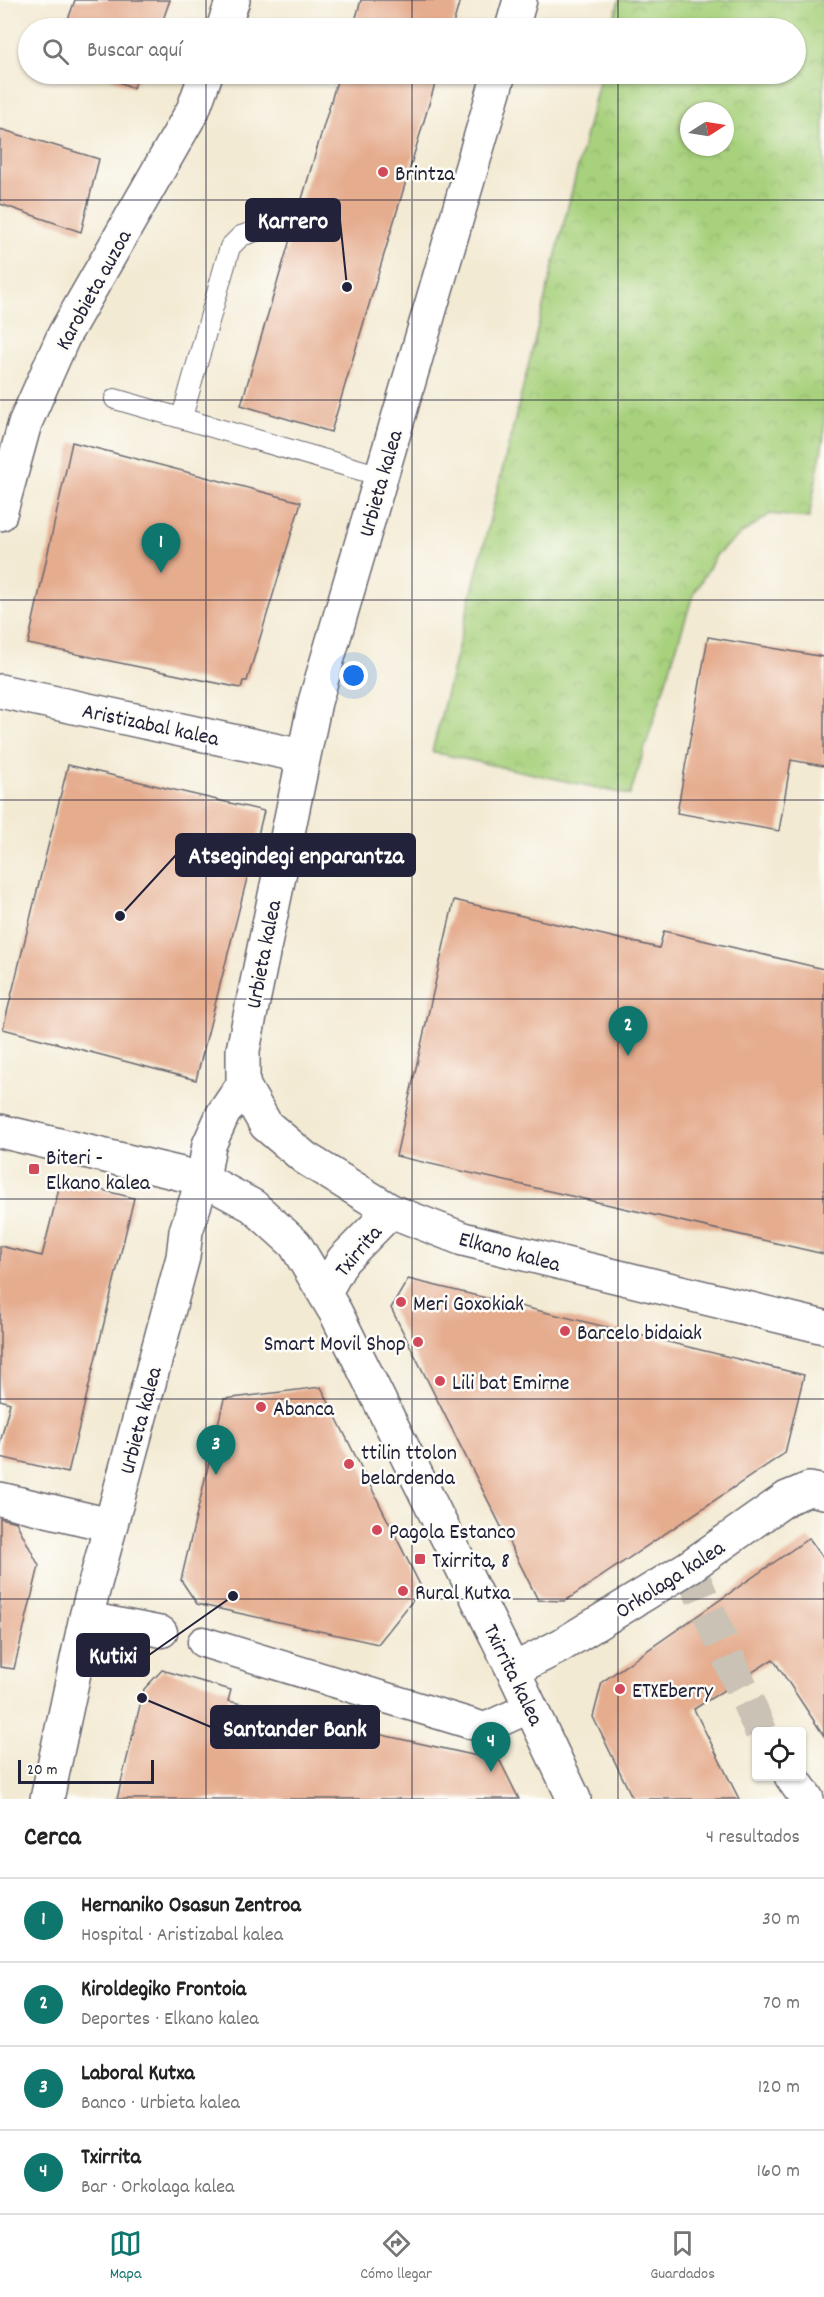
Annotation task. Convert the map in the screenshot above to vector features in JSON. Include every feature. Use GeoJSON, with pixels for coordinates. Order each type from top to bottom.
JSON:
{"type":"FeatureCollection","features":[{"type":"Feature","properties":{"kind":"street"},"geometry":{"type":"LineString","coordinates":[[227,18],[233,0]]}},
{"type":"Feature","properties":{"kind":"street"},"geometry":{"type":"LineString","coordinates":[[515,18],[520,0]]}},
{"type":"Feature","properties":{"kind":"street","name":"Karobieta auzoa"},"geometry":{"type":"LineString","coordinates":[[0,514],[25,423],[64,335],[193,110],[202,84]]}},
{"type":"Feature","properties":{"kind":"street","name":"Urbieta kalea"},"geometry":{"type":"LineString","coordinates":[[47,1799],[86,1617],[183,1257],[186,1231],[202,1179],[209,1145],[223,1114],[243,1085],[243,1050],[315,702],[496,84]]}},
{"type":"Feature","properties":{"kind":"street","name":"Aristizabal kalea"},"geometry":{"type":"LineString","coordinates":[[0,691],[302,756]]}},
{"type":"Feature","properties":{"kind":"street","name":"Elkano kalea"},"geometry":{"type":"LineString","coordinates":[[243,1085],[266,1125],[305,1158],[391,1210],[463,1239],[824,1327]]}},
{"type":"Feature","properties":{"kind":"street"},"geometry":{"type":"LineString","coordinates":[[0,1131],[202,1179],[253,1206],[266,1217],[295,1244],[325,1292]]}},
{"type":"Feature","properties":{"kind":"street","name":"Txirrita"},"geometry":{"type":"LineString","coordinates":[[325,1292],[343,1260],[391,1210]]}},
{"type":"Feature","properties":{"kind":"street","name":"Txirrita kalea"},"geometry":{"type":"LineString","coordinates":[[325,1292],[513,1670],[574,1799]]}},
{"type":"Feature","properties":{"kind":"street","name":"Orkolaga kalea"},"geometry":{"type":"LineString","coordinates":[[513,1670],[560,1646],[689,1567],[787,1498],[809,1489],[824,1492]]}},
{"type":"Feature","properties":{"kind":"street"},"geometry":{"type":"LineString","coordinates":[[0,1499],[110,1525]]}},
{"type":"Feature","properties":{"kind":"street"},"geometry":{"type":"LineString","coordinates":[[86,1617],[162,1632]]}},
{"type":"Feature","properties":{"kind":"street"},"geometry":{"type":"LineString","coordinates":[[203,1642],[485,1728],[531,1707]]}},
{"type":"Feature","properties":{"kind":"street"},"geometry":{"type":"LineString","coordinates":[[784,1781],[793,1799]]}},
{"type":"Feature","properties":{"kind":"street"},"geometry":{"type":"LineString","coordinates":[[794,1781],[807,1799]]}},
{"type":"Feature","properties":{"kind":"lane"},"geometry":{"type":"LineString","coordinates":[[182,417],[230,247],[241,236],[259,230]]}},
{"type":"Feature","properties":{"kind":"lane"},"geometry":{"type":"LineString","coordinates":[[115,399],[381,476]]}},
{"type":"Feature","properties":{"kind":"green space"},"geometry":{"type":"Polygon","coordinates":[[[619,0],[824,0],[824,436],[809,518],[770,514],[717,554],[693,595],[630,795],[432,752],[599,84],[806,84],[806,18],[614,18],[619,0]]]}},
{"type":"Feature","properties":{"kind":"building"},"geometry":{"type":"Polygon","coordinates":[[[75,0],[170,0],[164,18],[69,18],[75,0]]]}},
{"type":"Feature","properties":{"kind":"building"},"geometry":{"type":"Polygon","coordinates":[[[361,0],[460,0],[455,18],[356,18],[361,0]]]}},
{"type":"Feature","properties":{"kind":"building"},"geometry":{"type":"Polygon","coordinates":[[[336,84],[435,84],[331,432],[241,405],[336,84]]]}},
{"type":"Feature","properties":{"kind":"building"},"geometry":{"type":"Polygon","coordinates":[[[0,129],[99,159],[81,232],[0,204],[0,129]]]}},
{"type":"Feature","properties":{"kind":"building"},"geometry":{"type":"Polygon","coordinates":[[[72,442],[301,502],[247,681],[243,681],[241,688],[28,644],[72,442]]]}},
{"type":"Feature","properties":{"kind":"building"},"geometry":{"type":"Polygon","coordinates":[[[708,637],[824,657],[824,766],[791,760],[779,831],[677,813],[708,637]]]}},
{"type":"Feature","properties":{"kind":"building"},"geometry":{"type":"Polygon","coordinates":[[[68,765],[264,811],[196,1080],[3,1029],[68,765]]]}},
{"type":"Feature","properties":{"kind":"building"},"geometry":{"type":"Polygon","coordinates":[[[454,900],[659,948],[664,931],[824,969],[824,1254],[396,1156],[454,900]]]}},
{"type":"Feature","properties":{"kind":"building"},"geometry":{"type":"Polygon","coordinates":[[[61,1180],[134,1198],[68,1473],[0,1457],[0,1443],[10,1403],[0,1400],[0,1246],[42,1256],[61,1180]]]}},
{"type":"Feature","properties":{"kind":"building"},"geometry":{"type":"Polygon","coordinates":[[[408,1279],[804,1375],[785,1453],[565,1601],[538,1600],[391,1308],[408,1279]]]}},
{"type":"Feature","properties":{"kind":"building"},"geometry":{"type":"Polygon","coordinates":[[[321,1387],[422,1589],[378,1644],[197,1604],[181,1580],[224,1399],[321,1387]]]}},
{"type":"Feature","properties":{"kind":"building"},"geometry":{"type":"Polygon","coordinates":[[[0,1518],[16,1522],[39,1566],[14,1669],[0,1667],[0,1518]]]}},
{"type":"Feature","properties":{"kind":"building"},"geometry":{"type":"Polygon","coordinates":[[[809,1538],[824,1559],[824,1736],[773,1659],[694,1709],[739,1799],[633,1799],[593,1717],[602,1682],[809,1538]]]}},
{"type":"Feature","properties":{"kind":"building"},"geometry":{"type":"Polygon","coordinates":[[[162,1670],[231,1690],[228,1701],[500,1761],[519,1799],[117,1799],[144,1689],[162,1670]]]}},
{"type":"Feature","properties":{"kind":"tunnel"},"geometry":{"type":"LineString","coordinates":[[689,1567],[759,1727]]}},
{"type":"Feature","properties":{"kind":"place","name":"Brintza"},"geometry":{"type":"Point","coordinates":[383,172]}},
{"type":"Feature","properties":{"kind":"place","name":"Karrero"},"geometry":{"type":"Point","coordinates":[347,287]}},
{"type":"Feature","properties":{"kind":"place","name":"Hernaniko Osasun Zentroa"},"geometry":{"type":"Point","coordinates":[161,573]}},
{"type":"Feature","properties":{"kind":"place","name":"Atsegindegi enparantza"},"geometry":{"type":"Point","coordinates":[120,916]}},
{"type":"Feature","properties":{"kind":"place","name":"Kiroldegiko Frontoia"},"geometry":{"type":"Point","coordinates":[628,1056]}},
{"type":"Feature","properties":{"kind":"place","name":"Biteri - Elkano kalea"},"geometry":{"type":"Point","coordinates":[34,1169]}},
{"type":"Feature","properties":{"kind":"place","name":"Meri Goxokiak"},"geometry":{"type":"Point","coordinates":[401,1302]}},
{"type":"Feature","properties":{"kind":"place","name":"Barcelo bidaiak"},"geometry":{"type":"Point","coordinates":[565,1331]}},
{"type":"Feature","properties":{"kind":"place","name":"Smart Movil Shop"},"geometry":{"type":"Point","coordinates":[418,1342]}},
{"type":"Feature","properties":{"kind":"place","name":"Lili bat Emirne"},"geometry":{"type":"Point","coordinates":[440,1381]}},
{"type":"Feature","properties":{"kind":"place","name":"Abanca"},"geometry":{"type":"Point","coordinates":[261,1407]}},
{"type":"Feature","properties":{"kind":"place","name":"ttilin ttolon belardenda"},"geometry":{"type":"Point","coordinates":[349,1464]}},
{"type":"Feature","properties":{"kind":"place","name":"Laboral Kutxa"},"geometry":{"type":"Point","coordinates":[216,1475]}},
{"type":"Feature","properties":{"kind":"place","name":"Pagola Estanco"},"geometry":{"type":"Point","coordinates":[377,1530]}},
{"type":"Feature","properties":{"kind":"place","name":"Txirrita, 8"},"geometry":{"type":"Point","coordinates":[420,1559]}},
{"type":"Feature","properties":{"kind":"place","name":"Rural Kutxa"},"geometry":{"type":"Point","coordinates":[403,1591]}},
{"type":"Feature","properties":{"kind":"place","name":"Kutixi"},"geometry":{"type":"Point","coordinates":[233,1596]}},
{"type":"Feature","properties":{"kind":"place","name":"ETXEberry"},"geometry":{"type":"Point","coordinates":[620,1689]}},
{"type":"Feature","properties":{"kind":"place","name":"Santander Bank"},"geometry":{"type":"Point","coordinates":[142,1698]}},
{"type":"Feature","properties":{"kind":"place","name":"Txirrita"},"geometry":{"type":"Point","coordinates":[491,1772]}}]}
